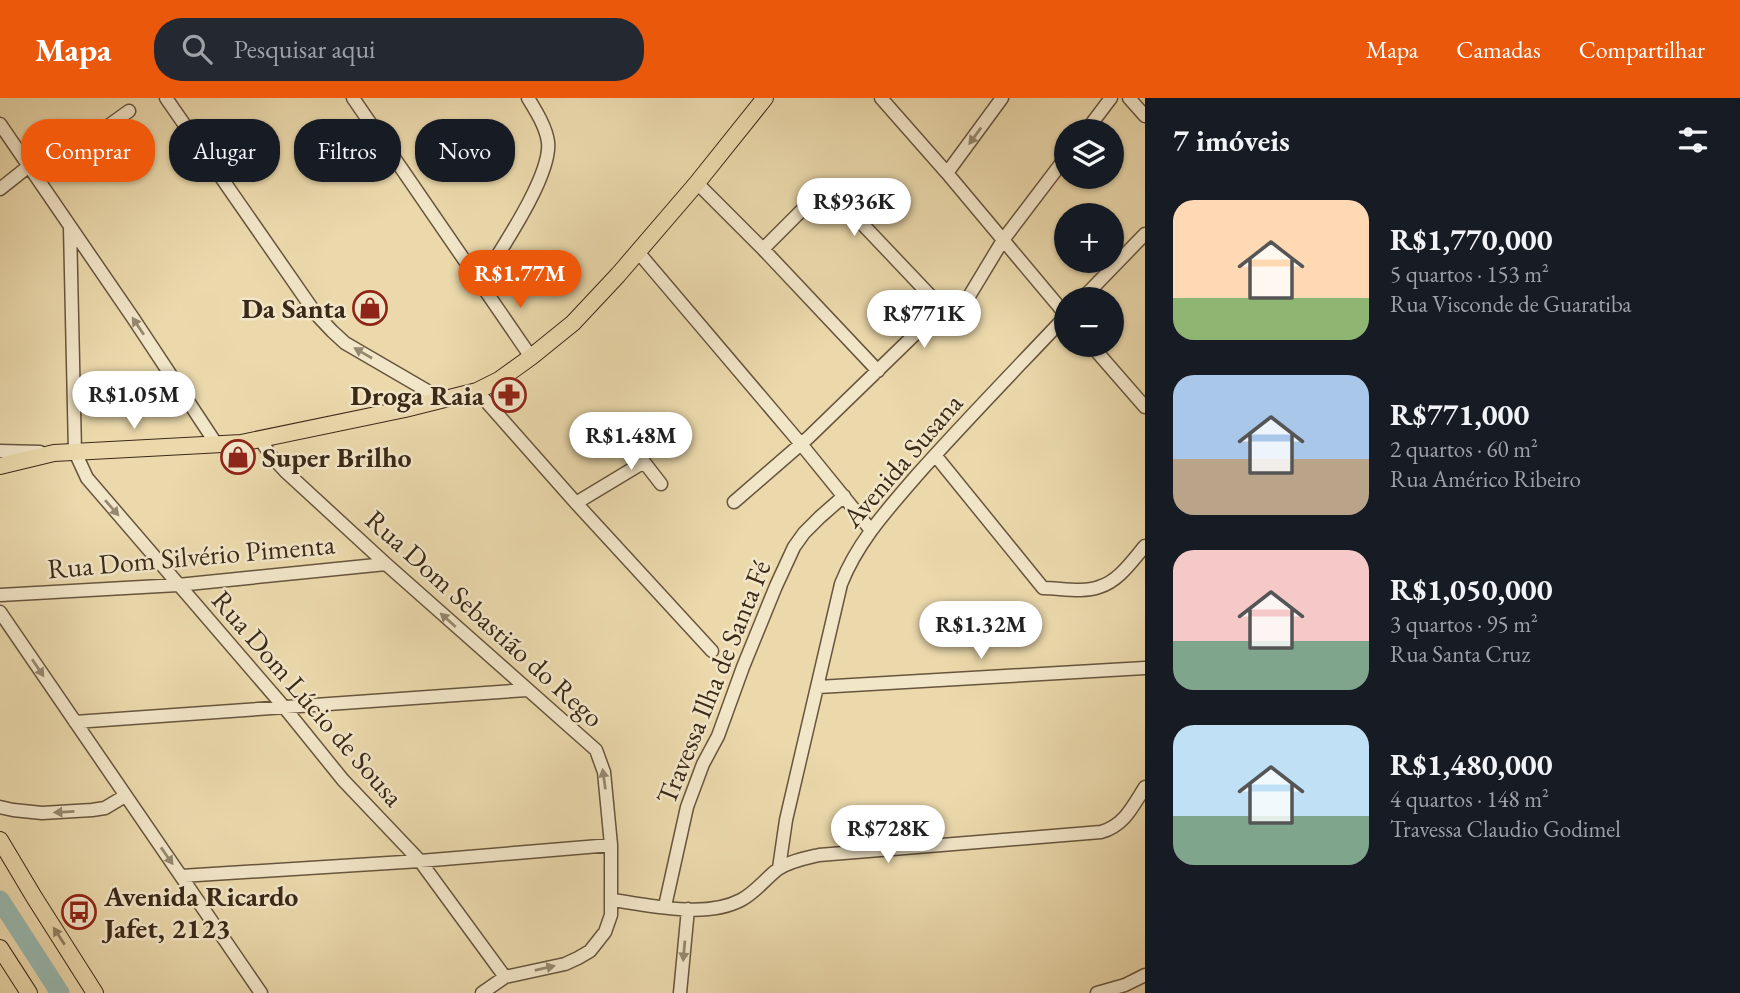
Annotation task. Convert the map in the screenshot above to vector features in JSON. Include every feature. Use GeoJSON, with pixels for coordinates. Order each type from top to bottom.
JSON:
{"type":"FeatureCollection","features":[{"type":"Feature","properties":{"kind":"main road"},"geometry":{"type":"LineString","coordinates":[[0,466],[54,453],[216,445],[260,439],[477,391],[499,380],[573,323],[697,183],[765,98]]}},
{"type":"Feature","properties":{"kind":"main road"},"geometry":{"type":"LineString","coordinates":[[0,840],[96,993]]}},
{"type":"Feature","properties":{"kind":"main road"},"geometry":{"type":"LineString","coordinates":[[2,955],[29,993]]}},
{"type":"Feature","properties":{"kind":"street"},"geometry":{"type":"LineString","coordinates":[[166,98],[316,314],[345,342],[443,400]]}},
{"type":"Feature","properties":{"kind":"street"},"geometry":{"type":"LineString","coordinates":[[353,98],[531,357]]}},
{"type":"Feature","properties":{"kind":"street"},"geometry":{"type":"LineString","coordinates":[[481,282],[540,180],[547,158],[548,141],[528,98]]}},
{"type":"Feature","properties":{"kind":"street"},"geometry":{"type":"LineString","coordinates":[[881,98],[1054,301]]}},
{"type":"Feature","properties":{"kind":"street"},"geometry":{"type":"LineString","coordinates":[[947,173],[1002,98]]}},
{"type":"Feature","properties":{"kind":"street"},"geometry":{"type":"LineString","coordinates":[[1095,119],[1111,98]]}},
{"type":"Feature","properties":{"kind":"street"},"geometry":{"type":"LineString","coordinates":[[1129,98],[1145,116]]}},
{"type":"Feature","properties":{"kind":"street"},"geometry":{"type":"LineString","coordinates":[[116,119],[129,111]]}},
{"type":"Feature","properties":{"kind":"street"},"geometry":{"type":"LineString","coordinates":[[0,124],[21,154]]}},
{"type":"Feature","properties":{"kind":"street"},"geometry":{"type":"LineString","coordinates":[[734,502],[801,444],[942,308],[968,298],[1003,240],[1054,174]]}},
{"type":"Feature","properties":{"kind":"street"},"geometry":{"type":"LineString","coordinates":[[0,189],[21,178]]}},
{"type":"Feature","properties":{"kind":"street"},"geometry":{"type":"LineString","coordinates":[[40,182],[216,445]]}},
{"type":"Feature","properties":{"kind":"street"},"geometry":{"type":"LineString","coordinates":[[697,183],[878,371]]}},
{"type":"Feature","properties":{"kind":"street"},"geometry":{"type":"LineString","coordinates":[[763,249],[814,198],[823,192],[831,191],[942,308]]}},
{"type":"Feature","properties":{"kind":"street"},"geometry":{"type":"LineString","coordinates":[[70,227],[75,452]]}},
{"type":"Feature","properties":{"kind":"street"},"geometry":{"type":"LineString","coordinates":[[1094,287],[1145,234]]}},
{"type":"Feature","properties":{"kind":"street"},"geometry":{"type":"LineString","coordinates":[[638,252],[870,529]]}},
{"type":"Feature","properties":{"kind":"street","name":"Avenida Susana"},"geometry":{"type":"LineString","coordinates":[[779,869],[786,820],[841,584],[854,555],[870,529],[935,455],[1054,328]]}},
{"type":"Feature","properties":{"kind":"street"},"geometry":{"type":"LineString","coordinates":[[1101,357],[1145,407]]}},
{"type":"Feature","properties":{"kind":"street"},"geometry":{"type":"LineString","coordinates":[[477,391],[712,651]]}},
{"type":"Feature","properties":{"kind":"street","name":"Rua Dom Sebastião do Rego"},"geometry":{"type":"LineString","coordinates":[[260,439],[277,463],[386,564],[596,750],[604,772],[611,845],[612,900],[606,932],[590,951],[578,958],[565,964],[505,977],[482,993]]}},
{"type":"Feature","properties":{"kind":"street"},"geometry":{"type":"LineString","coordinates":[[631,440],[661,484]]}},
{"type":"Feature","properties":{"kind":"street"},"geometry":{"type":"LineString","coordinates":[[0,451],[54,453]]}},
{"type":"Feature","properties":{"kind":"street","name":"Rua Dom Lúcio de Sousa"},"geometry":{"type":"LineString","coordinates":[[75,452],[87,478],[95,488],[284,707],[343,780],[419,861],[505,977]]}},
{"type":"Feature","properties":{"kind":"street"},"geometry":{"type":"LineString","coordinates":[[935,455],[1043,588],[1099,587],[1110,582],[1142,555]]}},
{"type":"Feature","properties":{"kind":"street"},"geometry":{"type":"LineString","coordinates":[[576,503],[644,462]]}},
{"type":"Feature","properties":{"kind":"street","name":"Travessa Ilha de Santa Fé"},"geometry":{"type":"LineString","coordinates":[[665,906],[687,807],[703,764],[718,736],[776,586],[794,547],[804,533],[844,496]]}},
{"type":"Feature","properties":{"kind":"street","name":"Rua Dom Silvério Pimenta"},"geometry":{"type":"LineString","coordinates":[[0,595],[178,585],[386,564]]}},
{"type":"Feature","properties":{"kind":"street"},"geometry":{"type":"LineString","coordinates":[[0,612],[261,993]]}},
{"type":"Feature","properties":{"kind":"street"},"geometry":{"type":"LineString","coordinates":[[818,687],[1145,668]]}},
{"type":"Feature","properties":{"kind":"street"},"geometry":{"type":"LineString","coordinates":[[75,722],[527,690]]}},
{"type":"Feature","properties":{"kind":"street"},"geometry":{"type":"LineString","coordinates":[[612,900],[688,909],[722,908],[756,891],[779,869],[795,861],[819,855],[1101,832],[1118,825],[1125,818],[1145,787]]}},
{"type":"Feature","properties":{"kind":"street"},"geometry":{"type":"LineString","coordinates":[[0,807],[42,813],[92,810],[105,808],[125,796]]}},
{"type":"Feature","properties":{"kind":"street"},"geometry":{"type":"LineString","coordinates":[[181,876],[419,861],[611,845]]}},
{"type":"Feature","properties":{"kind":"street"},"geometry":{"type":"LineString","coordinates":[[680,993],[688,909]]}},
{"type":"Feature","properties":{"kind":"street"},"geometry":{"type":"LineString","coordinates":[[1097,993],[1125,985],[1145,975]]}},
{"type":"Feature","properties":{"kind":"waterway"},"geometry":{"type":"LineString","coordinates":[[0,900],[60,993]]}},
{"type":"Feature","properties":{"kind":"place","name":"Da Santa"},"geometry":{"type":"Point","coordinates":[370,308]}},
{"type":"Feature","properties":{"kind":"place","name":"Droga Raia"},"geometry":{"type":"Point","coordinates":[509,395]}},
{"type":"Feature","properties":{"kind":"place","name":"Super Brilho"},"geometry":{"type":"Point","coordinates":[238,457]}},
{"type":"Feature","properties":{"kind":"place","name":"Avenida Ricardo Jafet, 2123"},"geometry":{"type":"Point","coordinates":[79,912]}}]}
